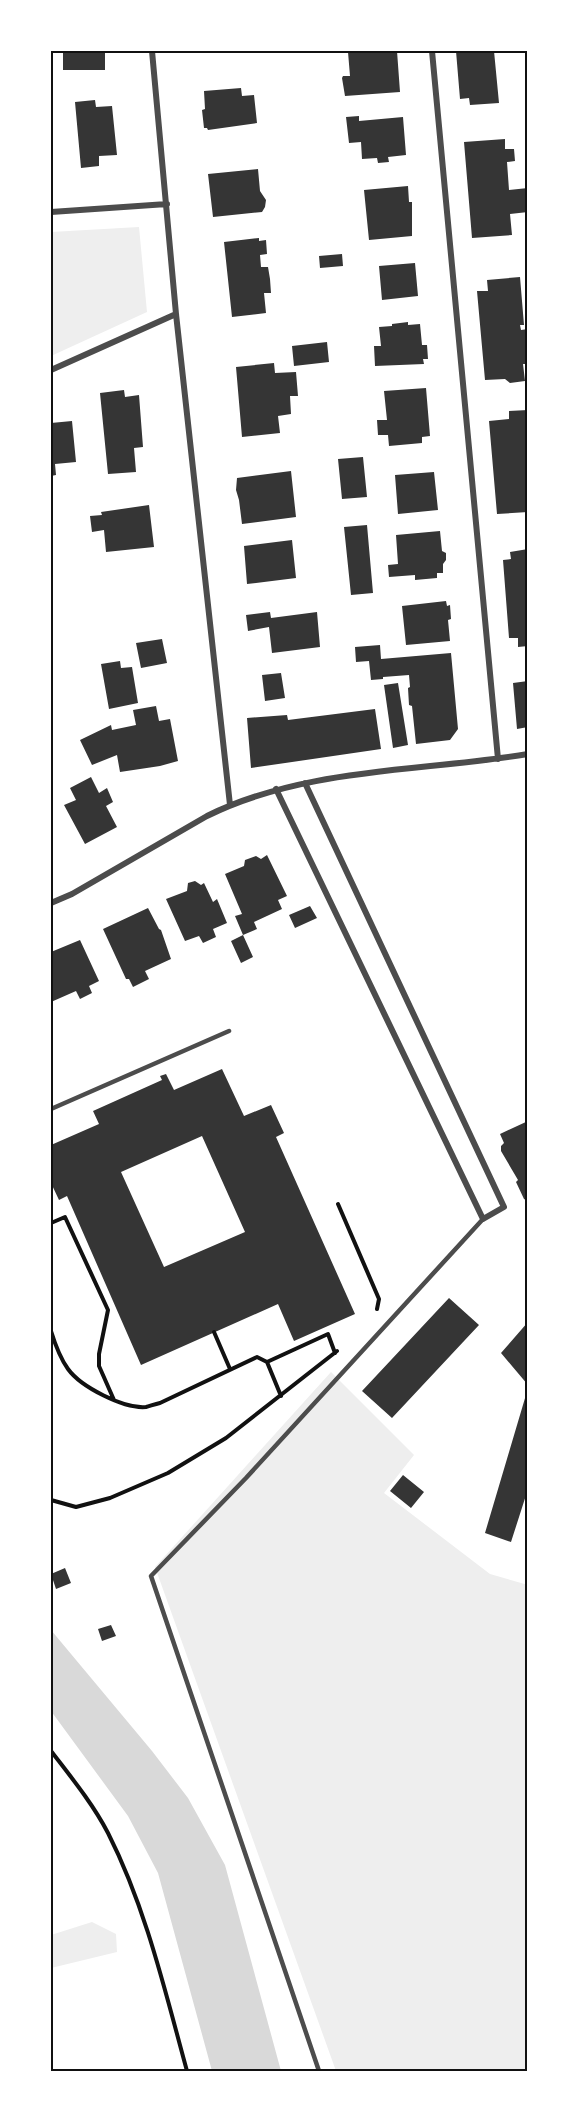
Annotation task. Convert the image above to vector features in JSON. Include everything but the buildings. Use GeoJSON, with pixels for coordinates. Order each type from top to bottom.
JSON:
{"type":"FeatureCollection","features":[{"type":"Feature","properties":{"kind":"street"},"geometry":{"type":"LineString","coordinates":[[152,51],[176,314],[230,805]]}},
{"type":"Feature","properties":{"kind":"street"},"geometry":{"type":"LineString","coordinates":[[432,51],[498,759]]}},
{"type":"Feature","properties":{"kind":"street"},"geometry":{"type":"LineString","coordinates":[[51,212],[167,204]]}},
{"type":"Feature","properties":{"kind":"street"},"geometry":{"type":"LineString","coordinates":[[51,370],[176,314]]}},
{"type":"Feature","properties":{"kind":"street"},"geometry":{"type":"LineString","coordinates":[[51,903],[72,894],[230,805],[276,789],[334,778],[528,754]]}},
{"type":"Feature","properties":{"kind":"street"},"geometry":{"type":"LineString","coordinates":[[276,789],[483,1219],[504,1207],[305,783]]}},
{"type":"Feature","properties":{"kind":"lane"},"geometry":{"type":"LineString","coordinates":[[51,1109],[229,1030]]}},
{"type":"Feature","properties":{"kind":"lane"},"geometry":{"type":"LineString","coordinates":[[319,2071],[151,1576],[246,1478],[483,1219]]}},
{"type":"Feature","properties":{"kind":"path"},"geometry":{"type":"LineString","coordinates":[[338,1204],[380,1299],[375,1314]]}},
{"type":"Feature","properties":{"kind":"path"},"geometry":{"type":"LineString","coordinates":[[51,1223],[65,1217],[108,1310],[99,1354],[99,1366],[114,1401]]}},
{"type":"Feature","properties":{"kind":"path"},"geometry":{"type":"LineString","coordinates":[[51,1331],[68,1370],[88,1389],[114,1401],[145,1407],[160,1403],[257,1357],[267,1362],[281,1396]]}},
{"type":"Feature","properties":{"kind":"path"},"geometry":{"type":"LineString","coordinates":[[214,1332],[230,1370]]}},
{"type":"Feature","properties":{"kind":"path"},"geometry":{"type":"LineString","coordinates":[[267,1362],[328,1334],[335,1353]]}},
{"type":"Feature","properties":{"kind":"path"},"geometry":{"type":"LineString","coordinates":[[51,1500],[76,1507],[110,1498],[168,1473],[226,1438],[343,1345]]}},
{"type":"Feature","properties":{"kind":"path"},"geometry":{"type":"LineString","coordinates":[[51,1751],[79,1788],[107,1832],[122,1865],[154,1955],[187,2071]]}},
{"type":"Feature","properties":{"kind":"shaded area"},"geometry":{"type":"Polygon","coordinates":[[[139,227],[147,312],[51,356],[51,232],[139,227]]]}},
{"type":"Feature","properties":{"kind":"shaded area"},"geometry":{"type":"Polygon","coordinates":[[[331,1372],[414,1455],[384,1493],[490,1574],[528,1585],[528,2071],[336,2071],[155,1567],[331,1372]]]}},
{"type":"Feature","properties":{"kind":"shaded area"},"geometry":{"type":"Polygon","coordinates":[[[51,1630],[152,1751],[188,1798],[225,1865],[281,2071],[212,2071],[158,1873],[128,1816],[51,1711],[51,1630]]]}},
{"type":"Feature","properties":{"kind":"shaded area"},"geometry":{"type":"Polygon","coordinates":[[[92,1922],[116,1934],[117,1952],[51,1968],[51,1935],[92,1922]]]}}]}
